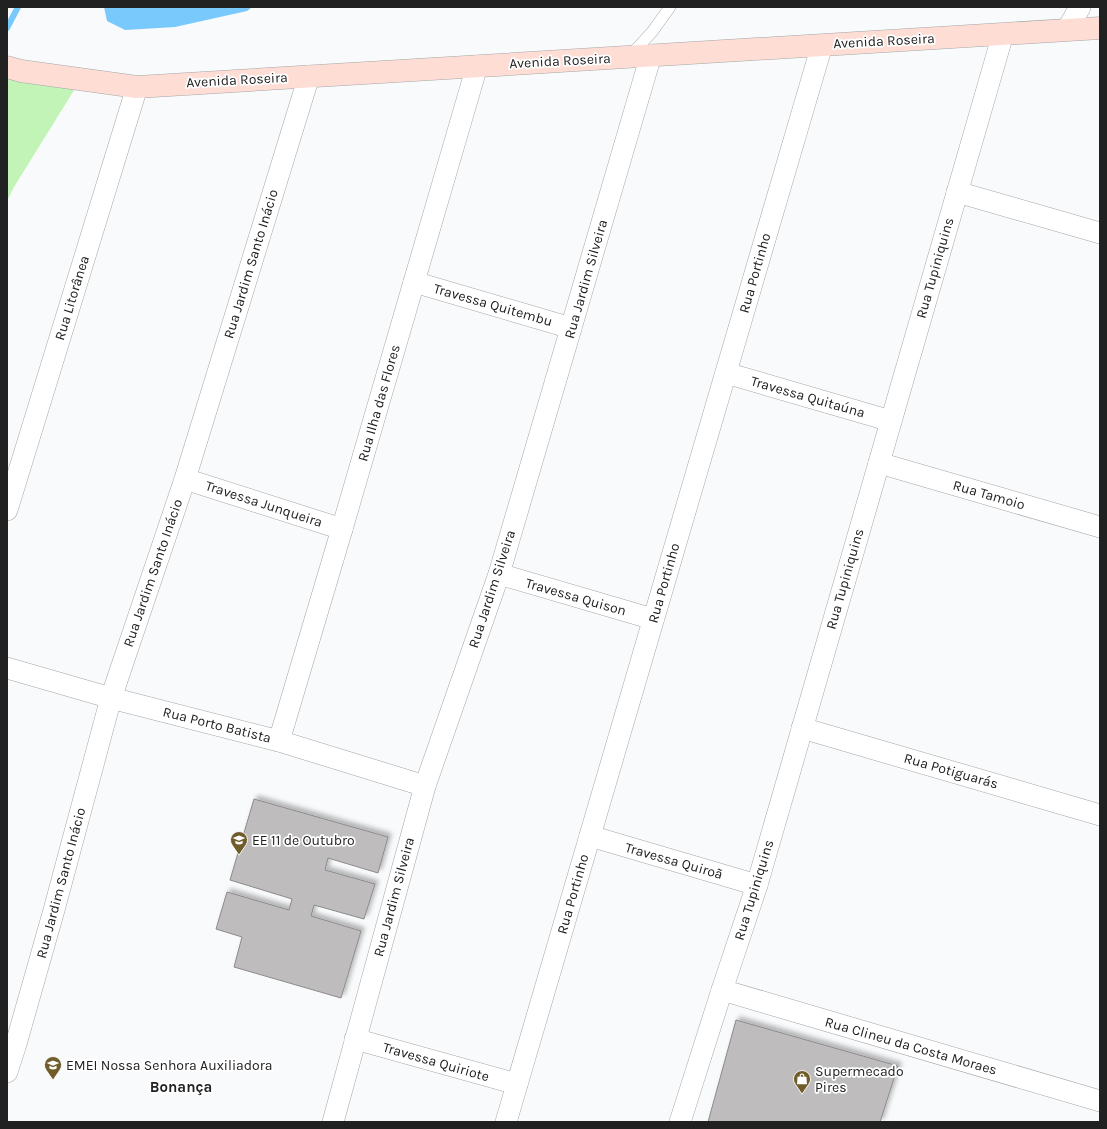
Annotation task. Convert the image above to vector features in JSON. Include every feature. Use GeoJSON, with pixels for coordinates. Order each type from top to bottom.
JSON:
{"type":"FeatureCollection","features":[{"type":"Feature","properties":{"kind":"street"},"geometry":{"type":"LineString","coordinates":[[1067,30],[1080,7]]}},
{"type":"Feature","properties":{"kind":"street","name":"Avenida Roseira"},"geometry":{"type":"LineString","coordinates":[[14,69],[137,87],[1100,28]]}},
{"type":"Feature","properties":{"kind":"street","name":"Rua Tupiniquins"},"geometry":{"type":"LineString","coordinates":[[680,1122],[757,885],[1003,34]]}},
{"type":"Feature","properties":{"kind":"street","name":"Rua Portinho"},"geometry":{"type":"LineString","coordinates":[[506,1122],[822,45]]}},
{"type":"Feature","properties":{"kind":"street","name":"Rua Jardim Silveira"},"geometry":{"type":"LineString","coordinates":[[333,1122],[425,786],[499,574],[571,328],[640,56]]}},
{"type":"Feature","properties":{"kind":"street","name":"Rua Ilha das Flores"},"geometry":{"type":"LineString","coordinates":[[279,741],[477,66]]}},
{"type":"Feature","properties":{"kind":"street","name":"Rua Jardim Santo Inácio"},"geometry":{"type":"LineString","coordinates":[[7,1072],[54,910],[111,698],[185,478],[309,76]]}},
{"type":"Feature","properties":{"kind":"street","name":"Rua Litorânea"},"geometry":{"type":"LineString","coordinates":[[7,510],[137,87]]}},
{"type":"Feature","properties":{"kind":"street"},"geometry":{"type":"LineString","coordinates":[[957,192],[1100,233]]}},
{"type":"Feature","properties":{"kind":"street","name":"Travessa Quitembu"},"geometry":{"type":"LineString","coordinates":[[414,282],[571,328]]}},
{"type":"Feature","properties":{"kind":"street","name":"Travessa Quitaúna"},"geometry":{"type":"LineString","coordinates":[[726,373],[891,421]]}},
{"type":"Feature","properties":{"kind":"street","name":"Rua Tamoio"},"geometry":{"type":"LineString","coordinates":[[879,463],[1100,527]]}},
{"type":"Feature","properties":{"kind":"street","name":"Travessa Junqueira"},"geometry":{"type":"LineString","coordinates":[[185,478],[342,528]]}},
{"type":"Feature","properties":{"kind":"street","name":"Travessa Quison"},"geometry":{"type":"LineString","coordinates":[[499,574],[653,619]]}},
{"type":"Feature","properties":{"kind":"street","name":"Rua Porto Batista"},"geometry":{"type":"LineString","coordinates":[[7,668],[111,698],[279,741],[425,786]]}},
{"type":"Feature","properties":{"kind":"street","name":"Rua Potiguarás"},"geometry":{"type":"LineString","coordinates":[[802,728],[1100,815]]}},
{"type":"Feature","properties":{"kind":"street","name":"Travessa Quiroã"},"geometry":{"type":"LineString","coordinates":[[590,836],[757,885]]}},
{"type":"Feature","properties":{"kind":"street","name":"Rua Clineu da Costa Moraes"},"geometry":{"type":"LineString","coordinates":[[722,990],[1100,1101]]}},
{"type":"Feature","properties":{"kind":"street","name":"Travessa Quiriote"},"geometry":{"type":"LineString","coordinates":[[355,1039],[517,1084]]}},
{"type":"Feature","properties":{"kind":"lane"},"geometry":{"type":"LineString","coordinates":[[640,56],[652,32],[670,7]]}},
{"type":"Feature","properties":{"kind":"green space"},"geometry":{"type":"Polygon","coordinates":[[[7,68],[81,79],[14,187],[7,201],[7,68]]]}},
{"type":"Feature","properties":{"kind":"water"},"geometry":{"type":"Polygon","coordinates":[[[104,7],[252,7],[247,11],[175,27],[125,30],[107,21],[104,7]]]}},
{"type":"Feature","properties":{"kind":"building"},"geometry":{"type":"Polygon","coordinates":[[[254,799],[388,837],[378,873],[328,858],[325,870],[375,884],[364,919],[314,905],[311,916],[361,931],[341,998],[234,967],[242,937],[216,929],[227,892],[289,910],[292,899],[230,880],[254,799]]]}},
{"type":"Feature","properties":{"kind":"building","name":"Supermecado Pires"},"geometry":{"type":"Polygon","coordinates":[[[736,1020],[898,1066],[880,1122],[708,1122],[736,1020]]]}},
{"type":"Feature","properties":{"kind":"waterway"},"geometry":{"type":"LineString","coordinates":[[7,28],[18,7]]}},
{"type":"Feature","properties":{"kind":"place","name":"EE 11 de Outubro"},"geometry":{"type":"Point","coordinates":[239,855]}},
{"type":"Feature","properties":{"kind":"place","name":"EMEI Nossa Senhora Auxiliadora"},"geometry":{"type":"Point","coordinates":[53,1080]}},
{"type":"Feature","properties":{"kind":"place","name":"Supermecado Pires"},"geometry":{"type":"Point","coordinates":[802,1094]}},
{"type":"Feature","properties":{"kind":"district","name":"Bonança"},"geometry":{"type":"Point","coordinates":[181,1087]}}]}
